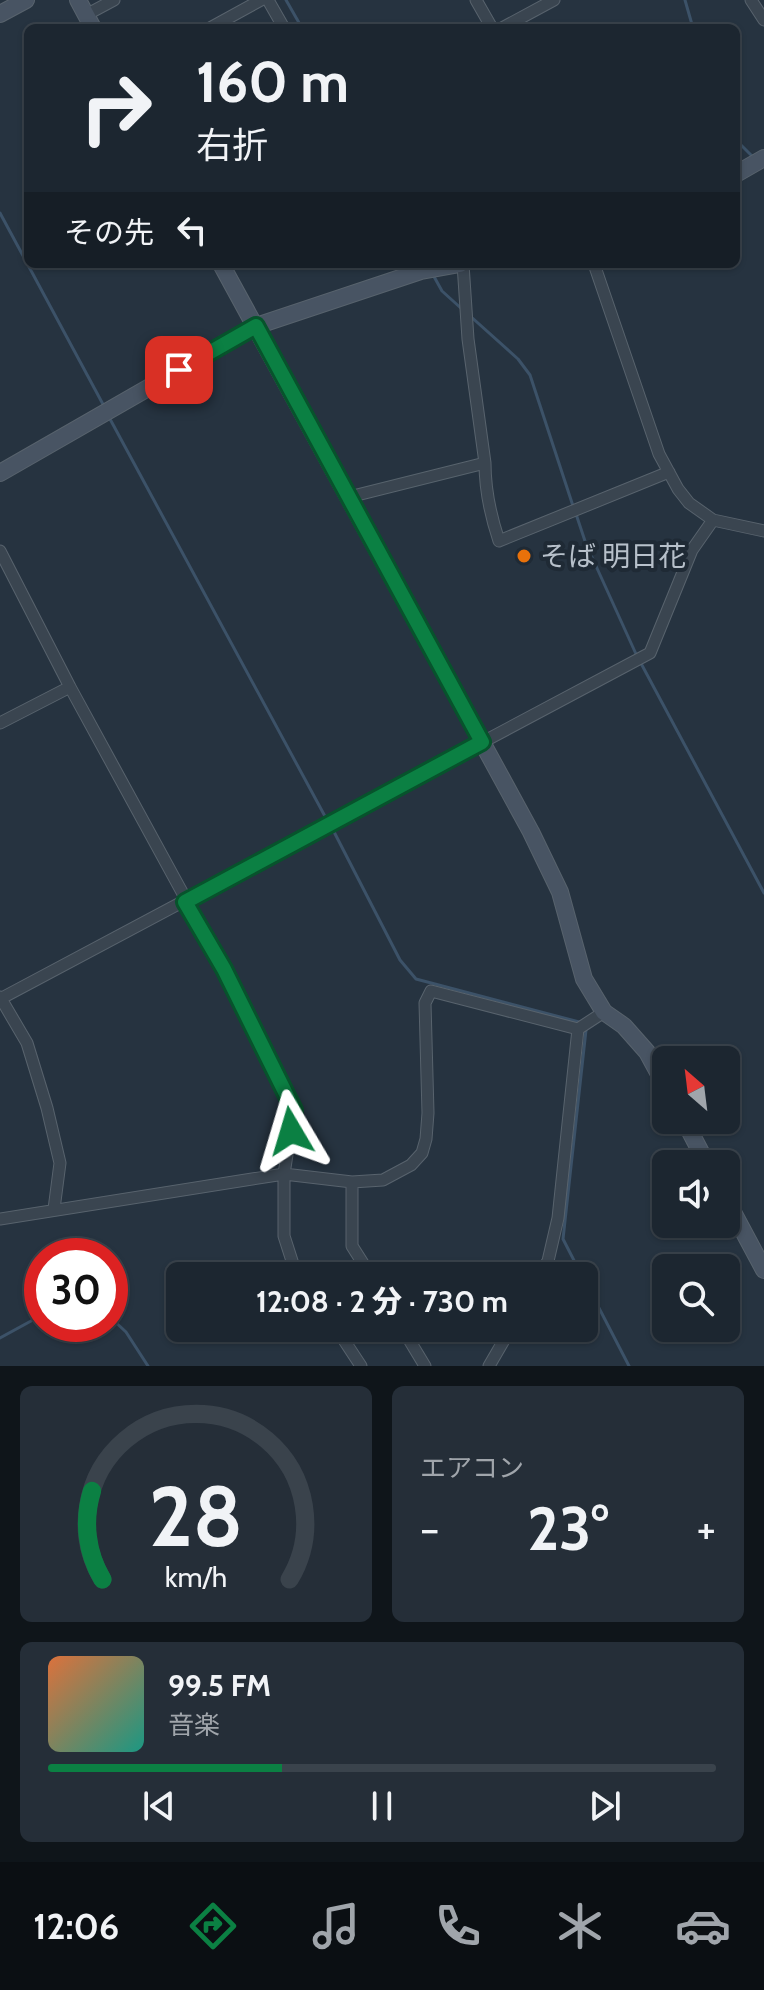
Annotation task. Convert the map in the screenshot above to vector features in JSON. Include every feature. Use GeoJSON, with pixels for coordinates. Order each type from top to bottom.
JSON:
{"type":"FeatureCollection","features":[{"type":"Feature","properties":{"kind":"street"},"geometry":{"type":"LineString","coordinates":[[0,14],[26,0]]}},
{"type":"Feature","properties":{"kind":"street"},"geometry":{"type":"LineString","coordinates":[[86,14],[114,0]]}},
{"type":"Feature","properties":{"kind":"street"},"geometry":{"type":"LineString","coordinates":[[217,24],[261,0]]}},
{"type":"Feature","properties":{"kind":"street"},"geometry":{"type":"LineString","coordinates":[[268,0],[282,24]]}},
{"type":"Feature","properties":{"kind":"street"},"geometry":{"type":"LineString","coordinates":[[476,0],[490,24]]}},
{"type":"Feature","properties":{"kind":"street"},"geometry":{"type":"LineString","coordinates":[[509,24],[554,0]]}},
{"type":"Feature","properties":{"kind":"street"},"geometry":{"type":"LineString","coordinates":[[751,0],[764,20]]}},
{"type":"Feature","properties":{"kind":"street"},"geometry":{"type":"LineString","coordinates":[[740,172],[764,158]]}},
{"type":"Feature","properties":{"kind":"street"},"geometry":{"type":"LineString","coordinates":[[226,268],[560,892],[584,979],[604,1012],[624,1026],[652,1061]]}},
{"type":"Feature","properties":{"kind":"street"},"geometry":{"type":"LineString","coordinates":[[462,268],[468,339],[485,463],[485,487],[499,541],[669,472]]}},
{"type":"Feature","properties":{"kind":"street"},"geometry":{"type":"LineString","coordinates":[[595,268],[649,427],[669,472],[689,503],[713,520],[764,531]]}},
{"type":"Feature","properties":{"kind":"street"},"geometry":{"type":"LineString","coordinates":[[0,473],[256,326],[424,269]]}},
{"type":"Feature","properties":{"kind":"street"},"geometry":{"type":"LineString","coordinates":[[349,497],[485,463]]}},
{"type":"Feature","properties":{"kind":"street"},"geometry":{"type":"LineString","coordinates":[[54,1209],[60,1163],[47,1108],[27,1043],[0,998],[650,653],[692,550],[713,520]]}},
{"type":"Feature","properties":{"kind":"street"},"geometry":{"type":"LineString","coordinates":[[0,551],[185,902],[224,969],[294,1110],[284,1174],[284,1236],[292,1262]]}},
{"type":"Feature","properties":{"kind":"street"},"geometry":{"type":"LineString","coordinates":[[0,723],[70,687]]}},
{"type":"Feature","properties":{"kind":"street"},"geometry":{"type":"LineString","coordinates":[[0,1219],[284,1174],[352,1182],[383,1180],[411,1165],[422,1153],[428,1113],[425,1003],[431,991],[578,1029],[604,1012]]}},
{"type":"Feature","properties":{"kind":"street"},"geometry":{"type":"LineString","coordinates":[[547,1262],[558,1218],[578,1029]]}},
{"type":"Feature","properties":{"kind":"street"},"geometry":{"type":"LineString","coordinates":[[352,1182],[352,1246],[362,1262]]}},
{"type":"Feature","properties":{"kind":"street"},"geometry":{"type":"LineString","coordinates":[[740,1225],[764,1270]]}},
{"type":"Feature","properties":{"kind":"street"},"geometry":{"type":"LineString","coordinates":[[345,1342],[361,1366]]}},
{"type":"Feature","properties":{"kind":"street"},"geometry":{"type":"LineString","coordinates":[[410,1342],[425,1366]]}},
{"type":"Feature","properties":{"kind":"street"},"geometry":{"type":"LineString","coordinates":[[489,1366],[503,1342]]}},
{"type":"Feature","properties":{"kind":"waterway"},"geometry":{"type":"LineString","coordinates":[[286,0],[300,24]]}},
{"type":"Feature","properties":{"kind":"waterway"},"geometry":{"type":"LineString","coordinates":[[685,0],[692,24]]}},
{"type":"Feature","properties":{"kind":"waterway"},"geometry":{"type":"LineString","coordinates":[[740,144],[754,158]]}},
{"type":"Feature","properties":{"kind":"waterway"},"geometry":{"type":"LineString","coordinates":[[0,213],[24,258]]}},
{"type":"Feature","properties":{"kind":"waterway"},"geometry":{"type":"LineString","coordinates":[[30,268],[105,408]]}},
{"type":"Feature","properties":{"kind":"waterway"},"geometry":{"type":"LineString","coordinates":[[432,273],[442,291],[463,310]]}},
{"type":"Feature","properties":{"kind":"waterway"},"geometry":{"type":"LineString","coordinates":[[469,315],[518,359],[530,375],[573,506]]}},
{"type":"Feature","properties":{"kind":"waterway"},"geometry":{"type":"LineString","coordinates":[[110,419],[327,820]]}},
{"type":"Feature","properties":{"kind":"waterway"},"geometry":{"type":"LineString","coordinates":[[576,514],[586,544],[636,654],[764,893]]}},
{"type":"Feature","properties":{"kind":"waterway"},"geometry":{"type":"LineString","coordinates":[[331,826],[400,960],[416,979],[583,1023]]}},
{"type":"Feature","properties":{"kind":"waterway"},"geometry":{"type":"LineString","coordinates":[[575,1262],[563,1239],[586,1030]]}},
{"type":"Feature","properties":{"kind":"waterway"},"geometry":{"type":"LineString","coordinates":[[598,1306],[629,1366]]}},
{"type":"Feature","properties":{"kind":"waterway"},"geometry":{"type":"LineString","coordinates":[[0,1338],[24,1325]]}},
{"type":"Feature","properties":{"kind":"waterway"},"geometry":{"type":"LineString","coordinates":[[128,1335],[148,1366]]}},
{"type":"Feature","properties":{"kind":"place","name":"そば 明日花"},"geometry":{"type":"Point","coordinates":[524,556]}},
{"type":"Feature","properties":{"kind":"route"},"geometry":{"type":"LineString","coordinates":[[179,370],[256,326],[482,742],[185,902],[224,969],[294,1110],[291,1131]]}}]}
